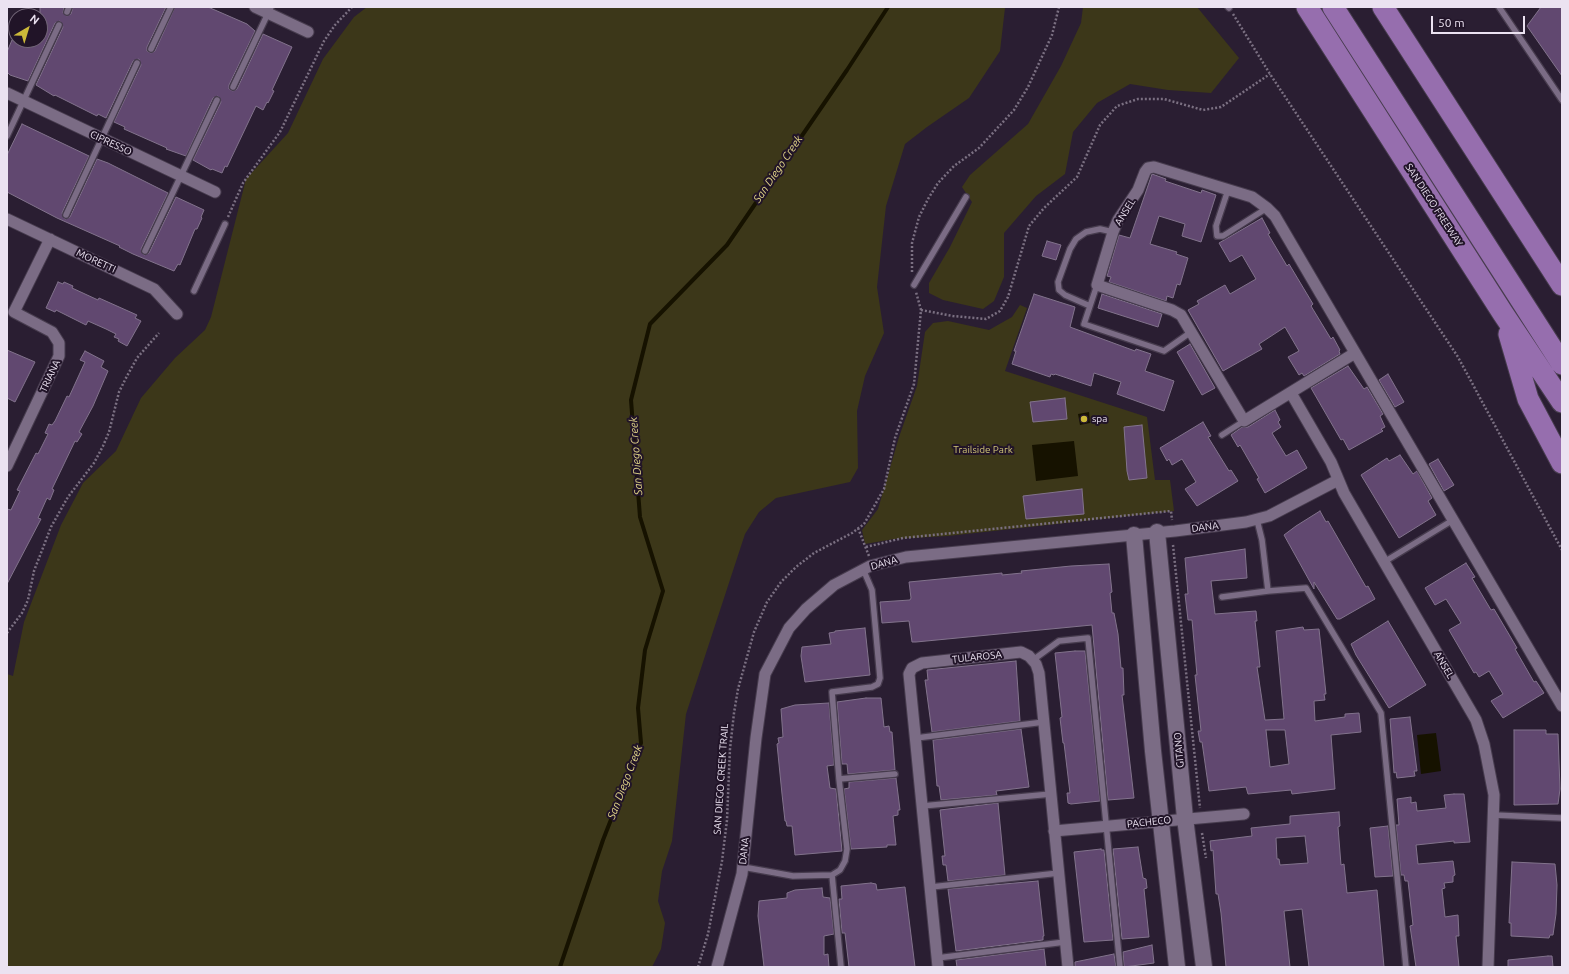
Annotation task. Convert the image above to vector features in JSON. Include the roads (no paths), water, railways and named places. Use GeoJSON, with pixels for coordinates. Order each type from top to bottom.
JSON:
{"type":"FeatureCollection","features":[{"type":"Feature","properties":{"kind":"highway","name":"SAN DIEGO FREEWAY"},"geometry":{"type":"LineString","coordinates":[[1307,7],[1502,312],[1562,402]]}},
{"type":"Feature","properties":{"kind":"highway"},"geometry":{"type":"LineString","coordinates":[[1333,7],[1562,364]]}},
{"type":"Feature","properties":{"kind":"highway"},"geometry":{"type":"LineString","coordinates":[[1383,7],[1562,285]]}},
{"type":"Feature","properties":{"kind":"highway"},"geometry":{"type":"LineString","coordinates":[[1530,235],[1562,260]]}},
{"type":"Feature","properties":{"kind":"highway"},"geometry":{"type":"LineString","coordinates":[[1502,312],[1528,399],[1562,463]]}},
{"type":"Feature","properties":{"kind":"street"},"geometry":{"type":"LineString","coordinates":[[255,7],[269,10],[308,32]]}},
{"type":"Feature","properties":{"kind":"street","name":"CIPRESSO"},"geometry":{"type":"LineString","coordinates":[[7,93],[216,192]]}},
{"type":"Feature","properties":{"kind":"street","name":"ANSEL"},"geometry":{"type":"LineString","coordinates":[[1097,286],[1118,220],[1133,200],[1148,168],[1154,167],[1252,197],[1268,208],[1275,216],[1562,706]]}},
{"type":"Feature","properties":{"kind":"street","name":"MORETTI"},"geometry":{"type":"LineString","coordinates":[[7,219],[154,289],[177,314]]}},
{"type":"Feature","properties":{"kind":"street","name":"TRIANA"},"geometry":{"type":"LineString","coordinates":[[7,466],[59,356],[59,343],[52,332],[11,311],[50,239]]}},
{"type":"Feature","properties":{"kind":"street"},"geometry":{"type":"LineString","coordinates":[[1097,286],[1172,310],[1181,315],[1244,421],[1355,353]]}},
{"type":"Feature","properties":{"kind":"street","name":"ANSEL"},"geometry":{"type":"LineString","coordinates":[[1290,393],[1331,462],[1338,480],[1384,562],[1476,720],[1489,760],[1494,795],[1488,967]]}},
{"type":"Feature","properties":{"kind":"street","name":"DANA"},"geometry":{"type":"LineString","coordinates":[[717,967],[743,867],[756,738],[765,674],[782,639],[806,609],[834,585],[868,567],[906,556],[1134,535],[1256,520],[1269,516],[1338,480]]}},
{"type":"Feature","properties":{"kind":"street","name":"GITANO"},"geometry":{"type":"LineString","coordinates":[[1157,532],[1185,818],[1204,967]]}},
{"type":"Feature","properties":{"kind":"street"},"geometry":{"type":"LineString","coordinates":[[1134,535],[1160,821],[1177,967]]}},
{"type":"Feature","properties":{"kind":"street","name":"TULAROSA"},"geometry":{"type":"LineString","coordinates":[[938,963],[909,674],[912,668],[922,663],[1021,652],[1033,660]]}},
{"type":"Feature","properties":{"kind":"street"},"geometry":{"type":"LineString","coordinates":[[1033,660],[1039,673],[1068,967]]}},
{"type":"Feature","properties":{"kind":"street","name":"PACHECO"},"geometry":{"type":"LineString","coordinates":[[1054,831],[1185,818],[1244,814]]}},
{"type":"Feature","properties":{"kind":"lane"},"geometry":{"type":"LineString","coordinates":[[151,49],[171,7]]}},
{"type":"Feature","properties":{"kind":"lane"},"geometry":{"type":"LineString","coordinates":[[1499,7],[1562,100]]}},
{"type":"Feature","properties":{"kind":"lane"},"geometry":{"type":"LineString","coordinates":[[233,87],[269,10]]}},
{"type":"Feature","properties":{"kind":"lane"},"geometry":{"type":"LineString","coordinates":[[7,136],[59,25]]}},
{"type":"Feature","properties":{"kind":"lane"},"geometry":{"type":"LineString","coordinates":[[66,214],[137,63]]}},
{"type":"Feature","properties":{"kind":"lane"},"geometry":{"type":"LineString","coordinates":[[145,250],[217,100]]}},
{"type":"Feature","properties":{"kind":"lane"},"geometry":{"type":"LineString","coordinates":[[1228,190],[1216,226],[1217,236],[1223,236],[1268,208]]}},
{"type":"Feature","properties":{"kind":"lane"},"geometry":{"type":"LineString","coordinates":[[914,285],[966,197]]}},
{"type":"Feature","properties":{"kind":"lane"},"geometry":{"type":"LineString","coordinates":[[194,291],[225,224]]}},
{"type":"Feature","properties":{"kind":"lane"},"geometry":{"type":"LineString","coordinates":[[1090,306],[1065,295],[1059,290],[1058,282],[1070,249],[1076,239],[1086,232],[1100,229],[1113,232]]}},
{"type":"Feature","properties":{"kind":"lane"},"geometry":{"type":"LineString","coordinates":[[1097,286],[1084,324],[1164,351],[1192,332]]}},
{"type":"Feature","properties":{"kind":"lane"},"geometry":{"type":"LineString","coordinates":[[1222,435],[1244,421]]}},
{"type":"Feature","properties":{"kind":"lane"},"geometry":{"type":"LineString","coordinates":[[1256,520],[1262,540],[1268,591]]}},
{"type":"Feature","properties":{"kind":"lane"},"geometry":{"type":"LineString","coordinates":[[1384,562],[1453,520]]}},
{"type":"Feature","properties":{"kind":"lane"},"geometry":{"type":"LineString","coordinates":[[743,867],[793,876],[832,875],[840,870],[845,861],[847,849],[839,779],[832,692],[872,687],[878,684],[880,678],[872,590],[868,567]]}},
{"type":"Feature","properties":{"kind":"lane"},"geometry":{"type":"LineString","coordinates":[[1222,597],[1306,588],[1381,713],[1406,967]]}},
{"type":"Feature","properties":{"kind":"lane"},"geometry":{"type":"LineString","coordinates":[[1033,660],[1059,641],[1088,638],[1120,967]]}},
{"type":"Feature","properties":{"kind":"lane"},"geometry":{"type":"LineString","coordinates":[[916,738],[1044,722]]}},
{"type":"Feature","properties":{"kind":"lane"},"geometry":{"type":"LineString","coordinates":[[839,779],[895,774]]}},
{"type":"Feature","properties":{"kind":"lane"},"geometry":{"type":"LineString","coordinates":[[922,806],[1051,794]]}},
{"type":"Feature","properties":{"kind":"lane"},"geometry":{"type":"LineString","coordinates":[[1494,815],[1562,818]]}},
{"type":"Feature","properties":{"kind":"lane"},"geometry":{"type":"LineString","coordinates":[[930,887],[1059,873]]}},
{"type":"Feature","properties":{"kind":"lane"},"geometry":{"type":"LineString","coordinates":[[832,875],[841,967]]}},
{"type":"Feature","properties":{"kind":"lane"},"geometry":{"type":"LineString","coordinates":[[938,963],[1065,942]]}},
{"type":"Feature","properties":{"kind":"waterway","name":"San Diego Creek"},"geometry":{"type":"LineString","coordinates":[[560,967],[603,840],[641,743],[638,708],[645,650],[663,591],[640,517],[631,400],[650,324],[727,245],[847,70],[888,7]]}},
{"type":"Feature","properties":{"kind":"place","name":"spa"},"geometry":{"type":"Point","coordinates":[1084,419]}},
{"type":"Feature","properties":{"kind":"park label","name":"Trailside Park"},"geometry":{"type":"Point","coordinates":[983,450]}}]}
